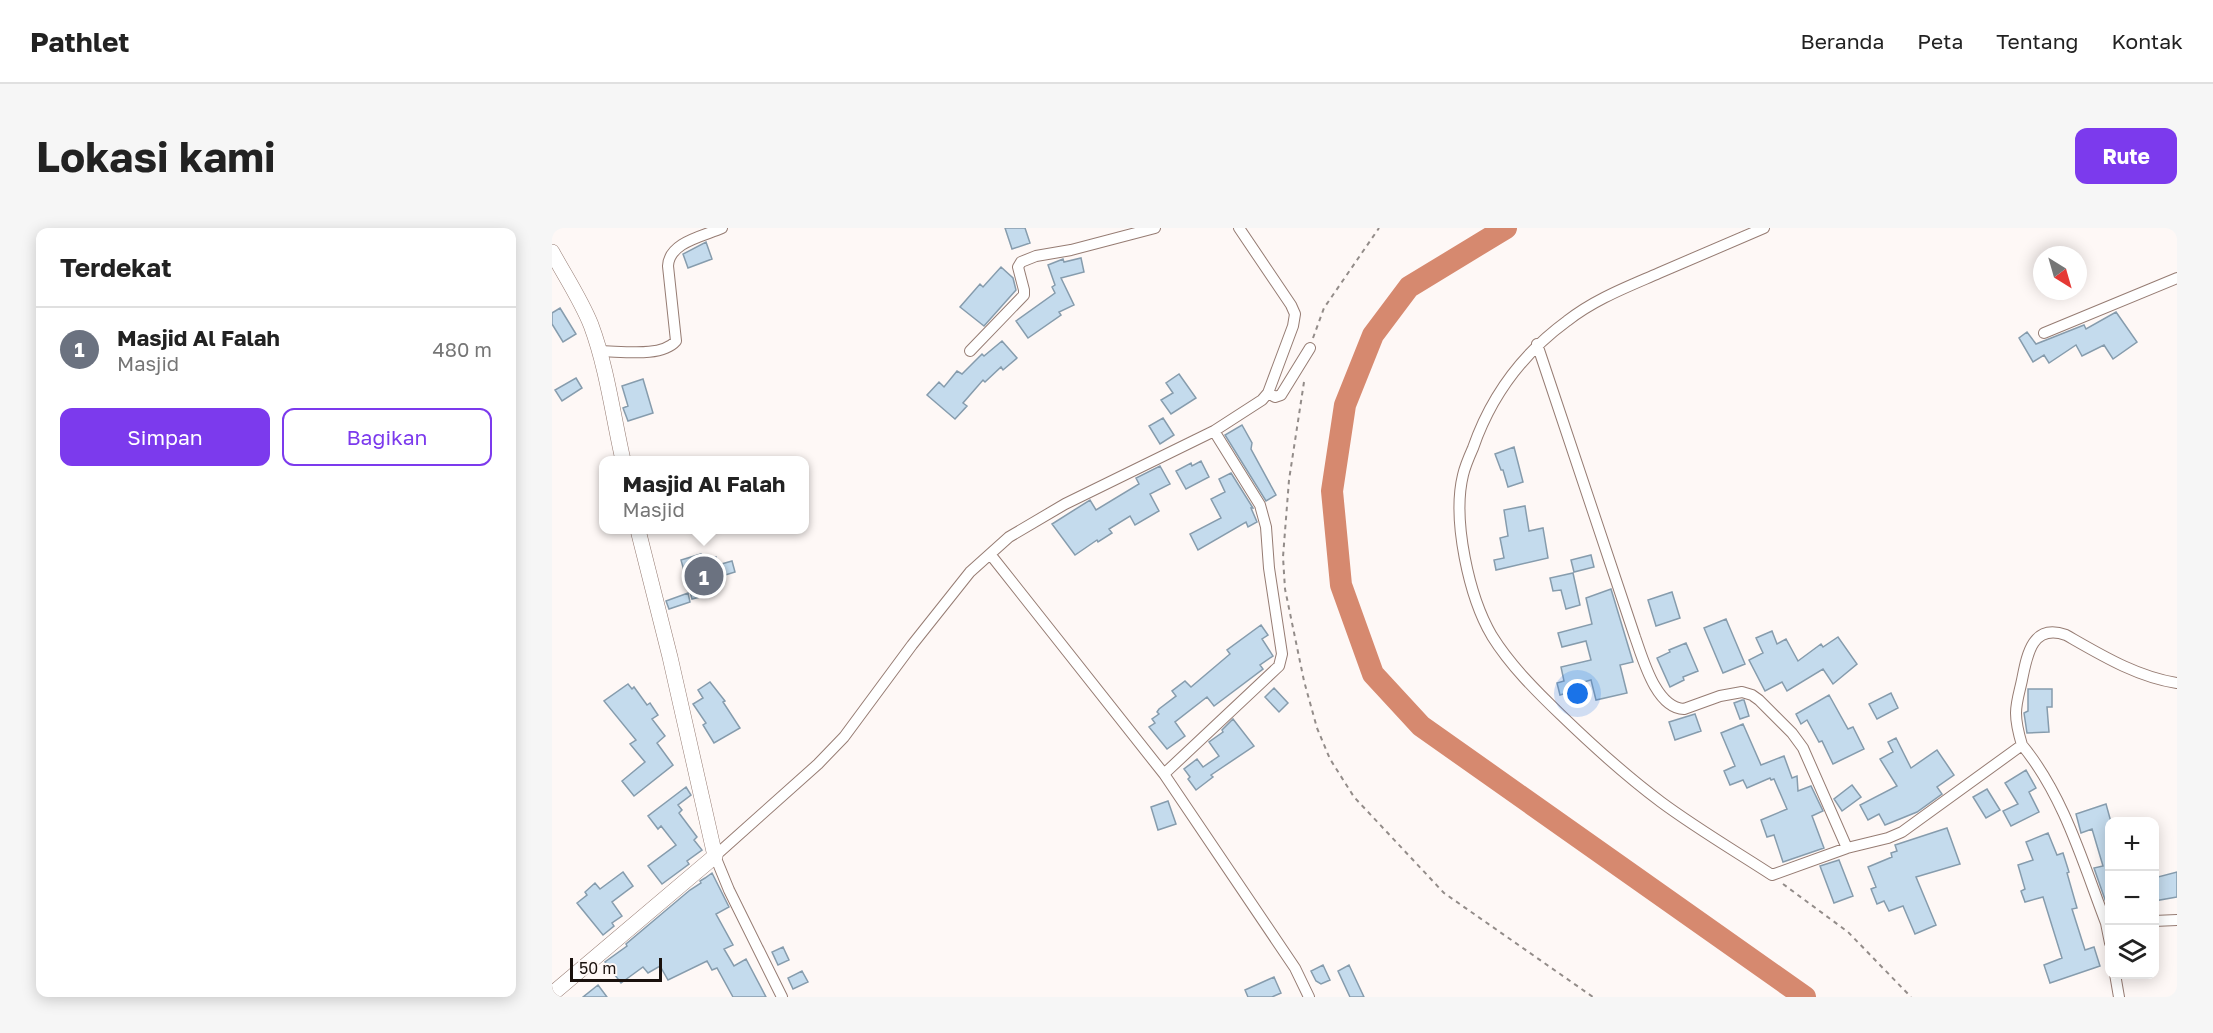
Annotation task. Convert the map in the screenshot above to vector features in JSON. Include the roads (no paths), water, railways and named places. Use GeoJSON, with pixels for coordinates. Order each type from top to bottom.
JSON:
{"type":"FeatureCollection","features":[{"type":"Feature","properties":{"kind":"street"},"geometry":{"type":"LineString","coordinates":[[599,351],[657,351],[671,346],[676,341],[668,266],[671,254],[682,244],[722,228]]}},
{"type":"Feature","properties":{"kind":"street"},"geometry":{"type":"LineString","coordinates":[[970,351],[1024,295],[1018,267],[1021,262],[1036,256],[1155,228]]}},
{"type":"Feature","properties":{"kind":"street"},"geometry":{"type":"LineString","coordinates":[[552,994],[715,856],[818,764],[844,737],[970,572],[1010,537],[1065,504],[1214,431],[1262,400],[1268,393],[1293,326],[1295,314],[1239,228]]}},
{"type":"Feature","properties":{"kind":"street"},"geometry":{"type":"LineString","coordinates":[[1764,228],[1605,297],[1568,319],[1537,344],[1497,396],[1478,434],[1463,476],[1459,511],[1469,576],[1481,612],[1492,635],[1524,677],[1600,753],[1662,803],[1772,875],[1847,848],[1888,838],[1902,832],[2022,745]]}},
{"type":"Feature","properties":{"kind":"street"},"geometry":{"type":"LineString","coordinates":[[552,252],[586,314],[599,351],[622,456]]}},
{"type":"Feature","properties":{"kind":"street"},"geometry":{"type":"LineString","coordinates":[[2044,333],[2177,278]]}},
{"type":"Feature","properties":{"kind":"street"},"geometry":{"type":"LineString","coordinates":[[1537,344],[1635,637],[1650,676],[1661,696],[1672,707],[1684,709],[1720,696],[1742,692],[1759,700],[1792,733],[1803,748],[1847,848]]}},
{"type":"Feature","properties":{"kind":"street"},"geometry":{"type":"LineString","coordinates":[[1268,393],[1275,397],[1281,395],[1310,348]]}},
{"type":"Feature","properties":{"kind":"street"},"geometry":{"type":"LineString","coordinates":[[1164,774],[1278,666],[1282,654],[1269,568],[1264,515],[1214,431]]}},
{"type":"Feature","properties":{"kind":"street"},"geometry":{"type":"LineString","coordinates":[[639,534],[670,657],[715,856],[729,890],[782,997]]}},
{"type":"Feature","properties":{"kind":"street"},"geometry":{"type":"LineString","coordinates":[[990,554],[1164,774],[1295,968],[1309,997]]}},
{"type":"Feature","properties":{"kind":"street"},"geometry":{"type":"LineString","coordinates":[[2105,916],[2067,821],[2047,781],[2022,745],[2016,707],[2027,652],[2036,639],[2043,634],[2058,632],[2115,662],[2150,677],[2177,682]]}},
{"type":"Feature","properties":{"kind":"street"},"geometry":{"type":"LineString","coordinates":[[2159,921],[2177,920]]}},
{"type":"Feature","properties":{"kind":"street"},"geometry":{"type":"LineString","coordinates":[[2116,979],[2119,997]]}},
{"type":"Feature","properties":{"kind":"waterway"},"geometry":{"type":"LineString","coordinates":[[1506,228],[1409,287],[1373,335],[1345,405],[1332,491],[1341,585],[1373,674],[1421,726],[1805,997]]}},
{"type":"Feature","properties":{"kind":"place","name":"Masjid Al Falah"},"geometry":{"type":"Point","coordinates":[704,576]}}]}
